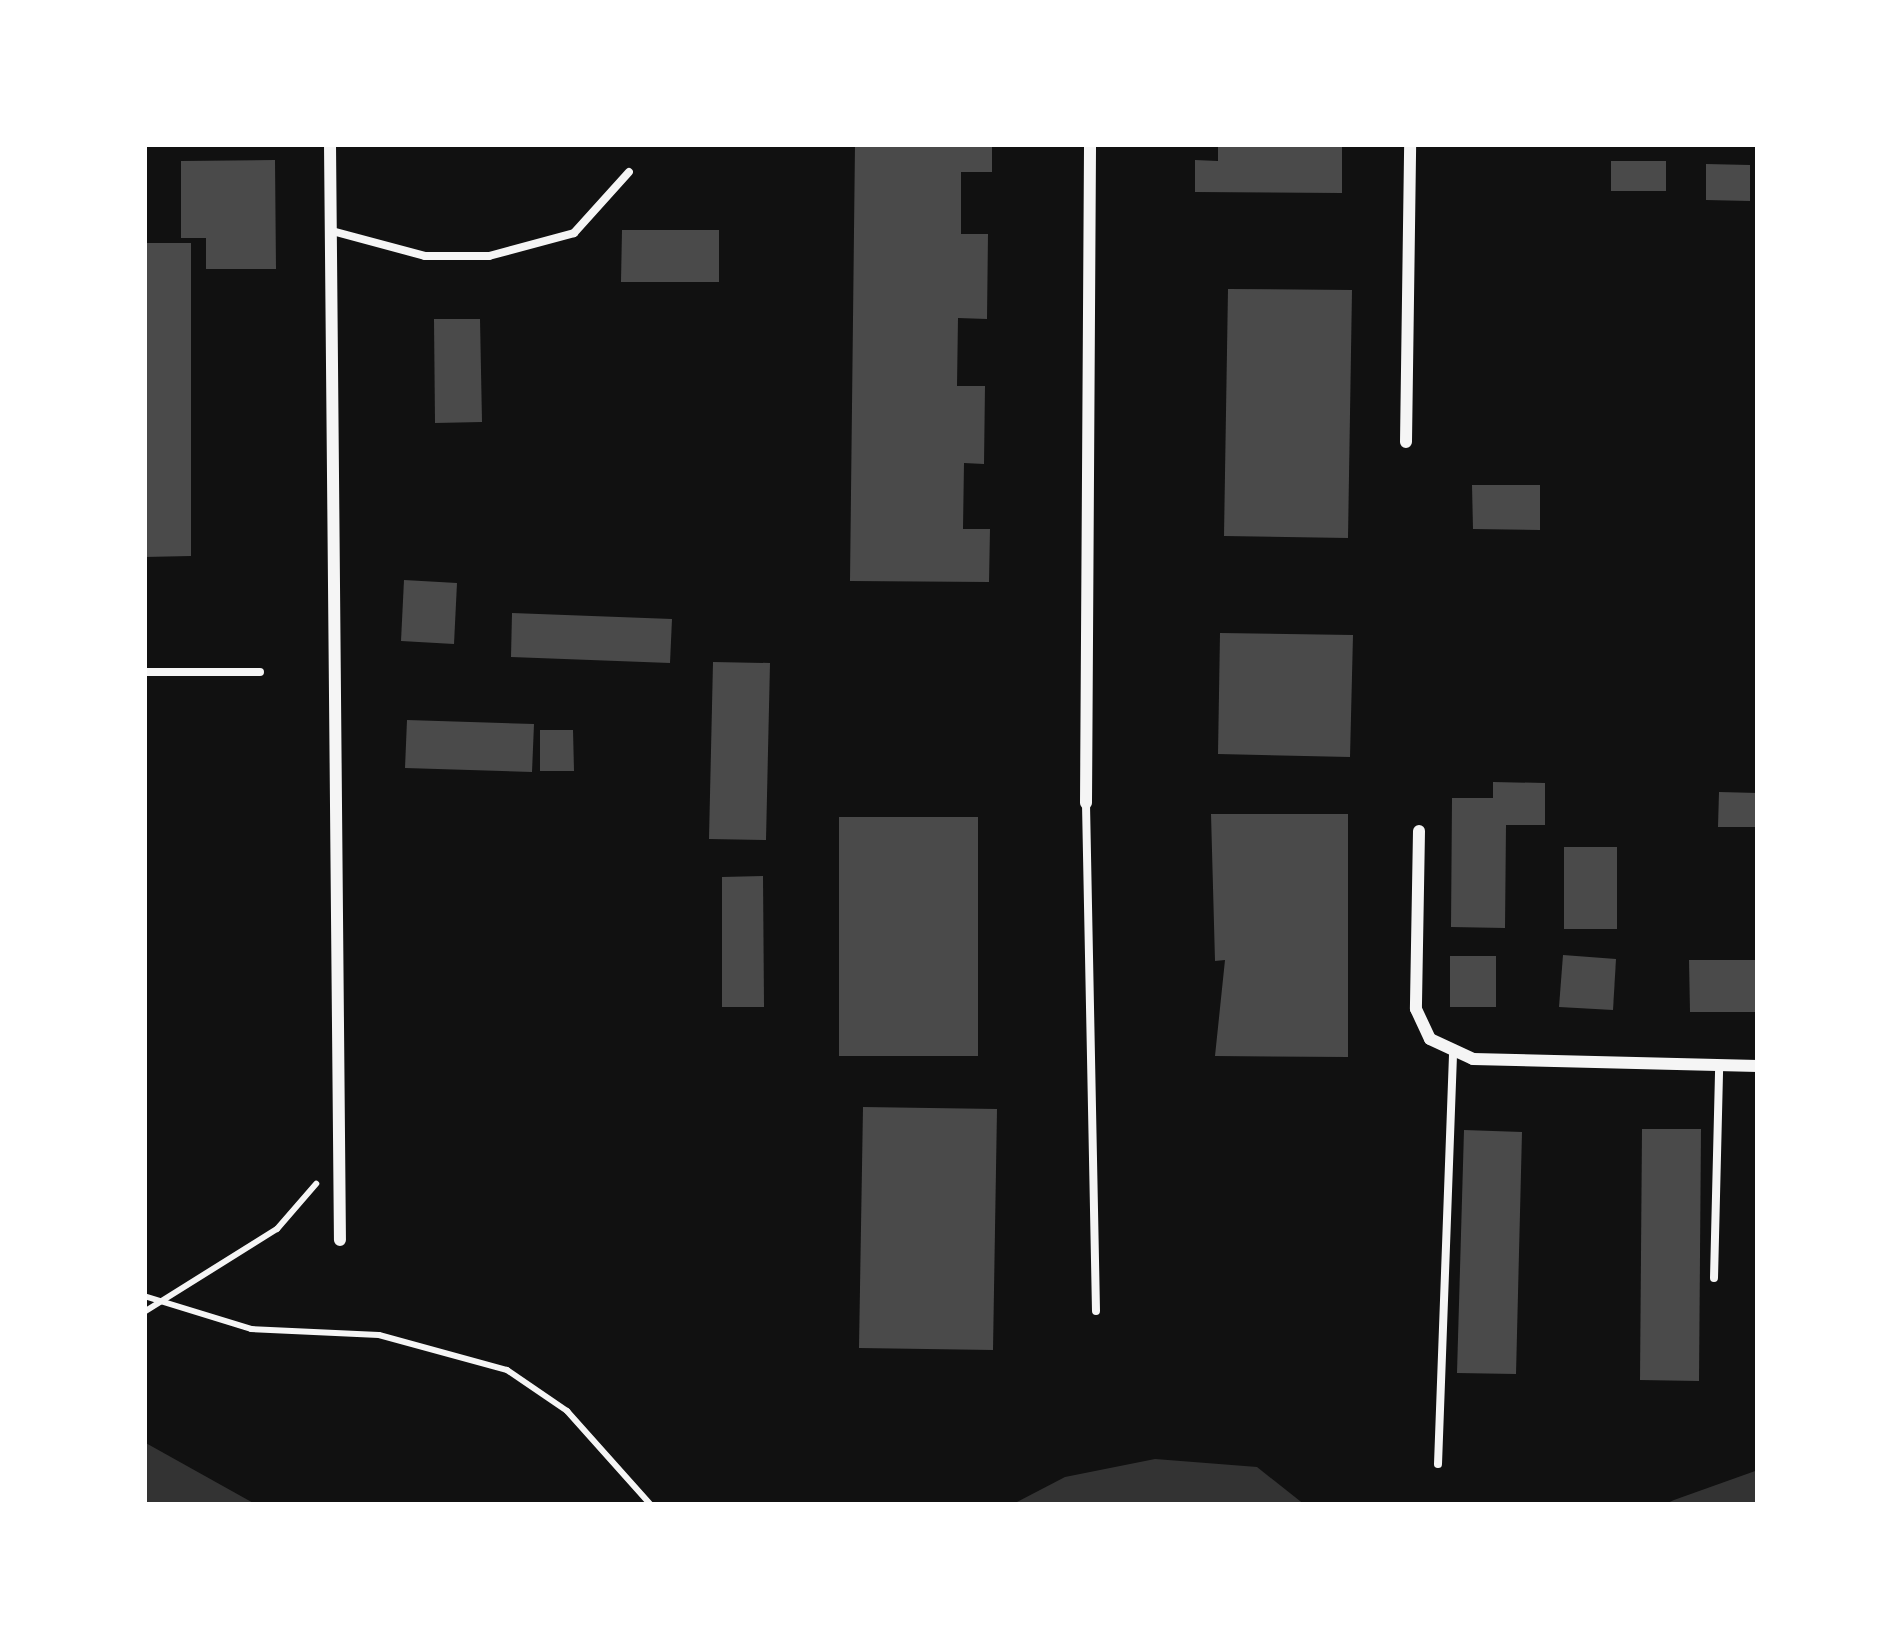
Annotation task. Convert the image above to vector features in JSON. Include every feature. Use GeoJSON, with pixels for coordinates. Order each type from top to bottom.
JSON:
{"type":"FeatureCollection","features":[{"type":"Feature","properties":{"kind":"street"},"geometry":{"type":"LineString","coordinates":[[330,144],[340,1240]]}},
{"type":"Feature","properties":{"kind":"street"},"geometry":{"type":"LineString","coordinates":[[1087,803],[1090,144]]}},
{"type":"Feature","properties":{"kind":"street"},"geometry":{"type":"LineString","coordinates":[[1406,442],[1410,144]]}},
{"type":"Feature","properties":{"kind":"street"},"geometry":{"type":"LineString","coordinates":[[1419,831],[1416,1009],[1430,1039],[1453,1049],[1758,1066]]}},
{"type":"Feature","properties":{"kind":"lane"},"geometry":{"type":"LineString","coordinates":[[331,231],[425,256],[489,256],[574,233],[628,172]]}},
{"type":"Feature","properties":{"kind":"lane"},"geometry":{"type":"LineString","coordinates":[[144,672],[260,672]]}},
{"type":"Feature","properties":{"kind":"lane"},"geometry":{"type":"LineString","coordinates":[[1087,803],[1096,1311]]}},
{"type":"Feature","properties":{"kind":"lane"},"geometry":{"type":"LineString","coordinates":[[1438,1464],[1453,1049]]}},
{"type":"Feature","properties":{"kind":"lane"},"geometry":{"type":"LineString","coordinates":[[1714,1277],[1719,1065]]}},
{"type":"Feature","properties":{"kind":"path"},"geometry":{"type":"LineString","coordinates":[[144,1312],[305,1205],[340,1136]]}},
{"type":"Feature","properties":{"kind":"path"},"geometry":{"type":"LineString","coordinates":[[144,1296],[251,1329],[379,1335],[507,1370],[568,1411],[650,1505]]}},
{"type":"Feature","properties":{"kind":"shaded area"},"geometry":{"type":"Polygon","coordinates":[[[144,1442],[257,1505],[144,1505],[144,1442]]]}},
{"type":"Feature","properties":{"kind":"shaded area"},"geometry":{"type":"Polygon","coordinates":[[[1155,1459],[1257,1467],[1305,1505],[1011,1505],[1065,1477],[1155,1459]]]}},
{"type":"Feature","properties":{"kind":"shaded area"},"geometry":{"type":"Polygon","coordinates":[[[1758,1470],[1758,1505],[1663,1505],[1674,1500],[1758,1470]]]}},
{"type":"Feature","properties":{"kind":"building"},"geometry":{"type":"Polygon","coordinates":[[[855,144],[992,144],[992,172],[961,172],[961,234],[988,234],[987,319],[958,318],[957,386],[985,386],[984,464],[964,463],[963,529],[990,529],[989,582],[850,581],[855,144]]]}},
{"type":"Feature","properties":{"kind":"building"},"geometry":{"type":"Polygon","coordinates":[[[1218,144],[1342,144],[1342,193],[1195,192],[1195,160],[1218,161],[1218,144]]]}},
{"type":"Feature","properties":{"kind":"building"},"geometry":{"type":"Polygon","coordinates":[[[275,160],[276,269],[206,269],[206,238],[181,238],[181,161],[275,160]]]}},
{"type":"Feature","properties":{"kind":"building"},"geometry":{"type":"Polygon","coordinates":[[[1611,161],[1666,161],[1666,191],[1611,191],[1611,161]]]}},
{"type":"Feature","properties":{"kind":"building"},"geometry":{"type":"Polygon","coordinates":[[[1706,164],[1750,165],[1750,201],[1706,200],[1706,164]]]}},
{"type":"Feature","properties":{"kind":"building"},"geometry":{"type":"Polygon","coordinates":[[[622,230],[719,230],[719,282],[621,282],[622,230]]]}},
{"type":"Feature","properties":{"kind":"building"},"geometry":{"type":"Polygon","coordinates":[[[144,243],[191,243],[191,556],[144,557],[144,243]]]}},
{"type":"Feature","properties":{"kind":"building"},"geometry":{"type":"Polygon","coordinates":[[[1228,289],[1352,290],[1348,538],[1224,536],[1228,289]]]}},
{"type":"Feature","properties":{"kind":"building"},"geometry":{"type":"Polygon","coordinates":[[[434,319],[480,319],[482,422],[435,423],[434,319]]]}},
{"type":"Feature","properties":{"kind":"building"},"geometry":{"type":"Polygon","coordinates":[[[1472,485],[1540,485],[1540,530],[1473,529],[1472,485]]]}},
{"type":"Feature","properties":{"kind":"building"},"geometry":{"type":"Polygon","coordinates":[[[404,580],[457,583],[454,644],[401,641],[404,580]]]}},
{"type":"Feature","properties":{"kind":"building"},"geometry":{"type":"Polygon","coordinates":[[[512,613],[672,619],[670,663],[511,657],[512,613]]]}},
{"type":"Feature","properties":{"kind":"building"},"geometry":{"type":"Polygon","coordinates":[[[1220,633],[1353,635],[1350,757],[1218,754],[1220,633]]]}},
{"type":"Feature","properties":{"kind":"building"},"geometry":{"type":"Polygon","coordinates":[[[713,662],[770,663],[766,840],[709,839],[713,662]]]}},
{"type":"Feature","properties":{"kind":"building"},"geometry":{"type":"Polygon","coordinates":[[[407,720],[534,724],[532,772],[405,768],[407,720]]]}},
{"type":"Feature","properties":{"kind":"building"},"geometry":{"type":"Polygon","coordinates":[[[540,730],[573,730],[574,771],[540,771],[540,730]]]}},
{"type":"Feature","properties":{"kind":"building"},"geometry":{"type":"Polygon","coordinates":[[[1493,782],[1545,783],[1545,825],[1506,825],[1505,928],[1451,927],[1452,798],[1493,798],[1493,782]]]}},
{"type":"Feature","properties":{"kind":"building"},"geometry":{"type":"Polygon","coordinates":[[[1719,792],[1758,793],[1758,827],[1718,827],[1719,792]]]}},
{"type":"Feature","properties":{"kind":"building"},"geometry":{"type":"Polygon","coordinates":[[[1211,814],[1348,814],[1348,1057],[1215,1056],[1225,960],[1215,961],[1211,814]]]}},
{"type":"Feature","properties":{"kind":"building"},"geometry":{"type":"Polygon","coordinates":[[[839,817],[978,817],[978,1056],[839,1056],[839,817]]]}},
{"type":"Feature","properties":{"kind":"building"},"geometry":{"type":"Polygon","coordinates":[[[1564,847],[1617,847],[1617,929],[1564,929],[1564,847]]]}},
{"type":"Feature","properties":{"kind":"building"},"geometry":{"type":"Polygon","coordinates":[[[763,876],[764,1007],[722,1007],[722,877],[763,876]]]}},
{"type":"Feature","properties":{"kind":"building"},"geometry":{"type":"Polygon","coordinates":[[[1563,955],[1616,959],[1613,1010],[1559,1007],[1563,955]]]}},
{"type":"Feature","properties":{"kind":"building"},"geometry":{"type":"Polygon","coordinates":[[[1450,956],[1496,956],[1496,1007],[1450,1007],[1450,956]]]}},
{"type":"Feature","properties":{"kind":"building"},"geometry":{"type":"Polygon","coordinates":[[[1689,960],[1758,960],[1758,1012],[1690,1012],[1689,960]]]}},
{"type":"Feature","properties":{"kind":"building"},"geometry":{"type":"Polygon","coordinates":[[[863,1107],[997,1109],[993,1350],[859,1348],[863,1107]]]}},
{"type":"Feature","properties":{"kind":"building"},"geometry":{"type":"Polygon","coordinates":[[[1642,1129],[1701,1129],[1699,1381],[1640,1380],[1642,1129]]]}},
{"type":"Feature","properties":{"kind":"building"},"geometry":{"type":"Polygon","coordinates":[[[1464,1130],[1522,1132],[1516,1374],[1457,1373],[1464,1130]]]}}]}
